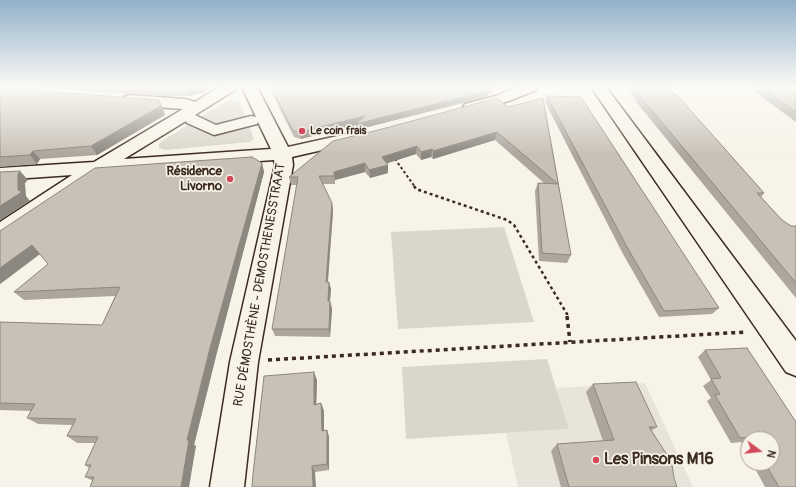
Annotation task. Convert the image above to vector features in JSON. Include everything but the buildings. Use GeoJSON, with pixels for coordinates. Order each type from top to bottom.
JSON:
{"type":"FeatureCollection","features":[{"type":"Feature","properties":{"kind":"street"},"geometry":{"type":"LineString","coordinates":[[190,110],[209,142],[251,121]]}},
{"type":"Feature","properties":{"kind":"street"},"geometry":{"type":"LineString","coordinates":[[0,233],[77,180],[200,110]]}},
{"type":"Feature","properties":{"kind":"street"},"geometry":{"type":"LineString","coordinates":[[260,110],[282,154]]}},
{"type":"Feature","properties":{"kind":"street"},"geometry":{"type":"LineString","coordinates":[[614,110],[796,363]]}},
{"type":"Feature","properties":{"kind":"street"},"geometry":{"type":"LineString","coordinates":[[0,174],[282,154],[376,132]]}},
{"type":"Feature","properties":{"kind":"street","name":"RUE DÉMOSTHÈNE - DEMOSTHENESSTRAAT"},"geometry":{"type":"LineString","coordinates":[[227,487],[244,362],[284,165],[282,154]]}},
{"type":"Feature","properties":{"kind":"path"},"geometry":{"type":"LineString","coordinates":[[376,132],[416,189],[508,220],[514,225],[567,314],[570,342]]}},
{"type":"Feature","properties":{"kind":"path"},"geometry":{"type":"LineString","coordinates":[[244,362],[772,331]]}},
{"type":"Feature","properties":{"kind":"shaded area"},"geometry":{"type":"Polygon","coordinates":[[[212,110],[242,110],[254,138],[250,142],[165,150],[159,148],[159,144],[212,110]]]}},
{"type":"Feature","properties":{"kind":"shaded area"},"geometry":{"type":"Polygon","coordinates":[[[504,227],[534,322],[398,329],[391,232],[504,227]]]}},
{"type":"Feature","properties":{"kind":"shaded area"},"geometry":{"type":"Polygon","coordinates":[[[547,359],[569,429],[406,439],[402,367],[547,359]]]}},
{"type":"Feature","properties":{"kind":"shaded area","name":"Les Pinsons M16"},"geometry":{"type":"Polygon","coordinates":[[[645,383],[693,487],[518,487],[506,433],[569,429],[556,388],[645,383]]]}},
{"type":"Feature","properties":{"kind":"place","name":"Le coin frais"},"geometry":{"type":"Point","coordinates":[302,131]}},
{"type":"Feature","properties":{"kind":"place","name":"Résidence Livorno"},"geometry":{"type":"Point","coordinates":[230,179]}},
{"type":"Feature","properties":{"kind":"place","name":"Les Pinsons M16"},"geometry":{"type":"Point","coordinates":[596,460]}}]}
